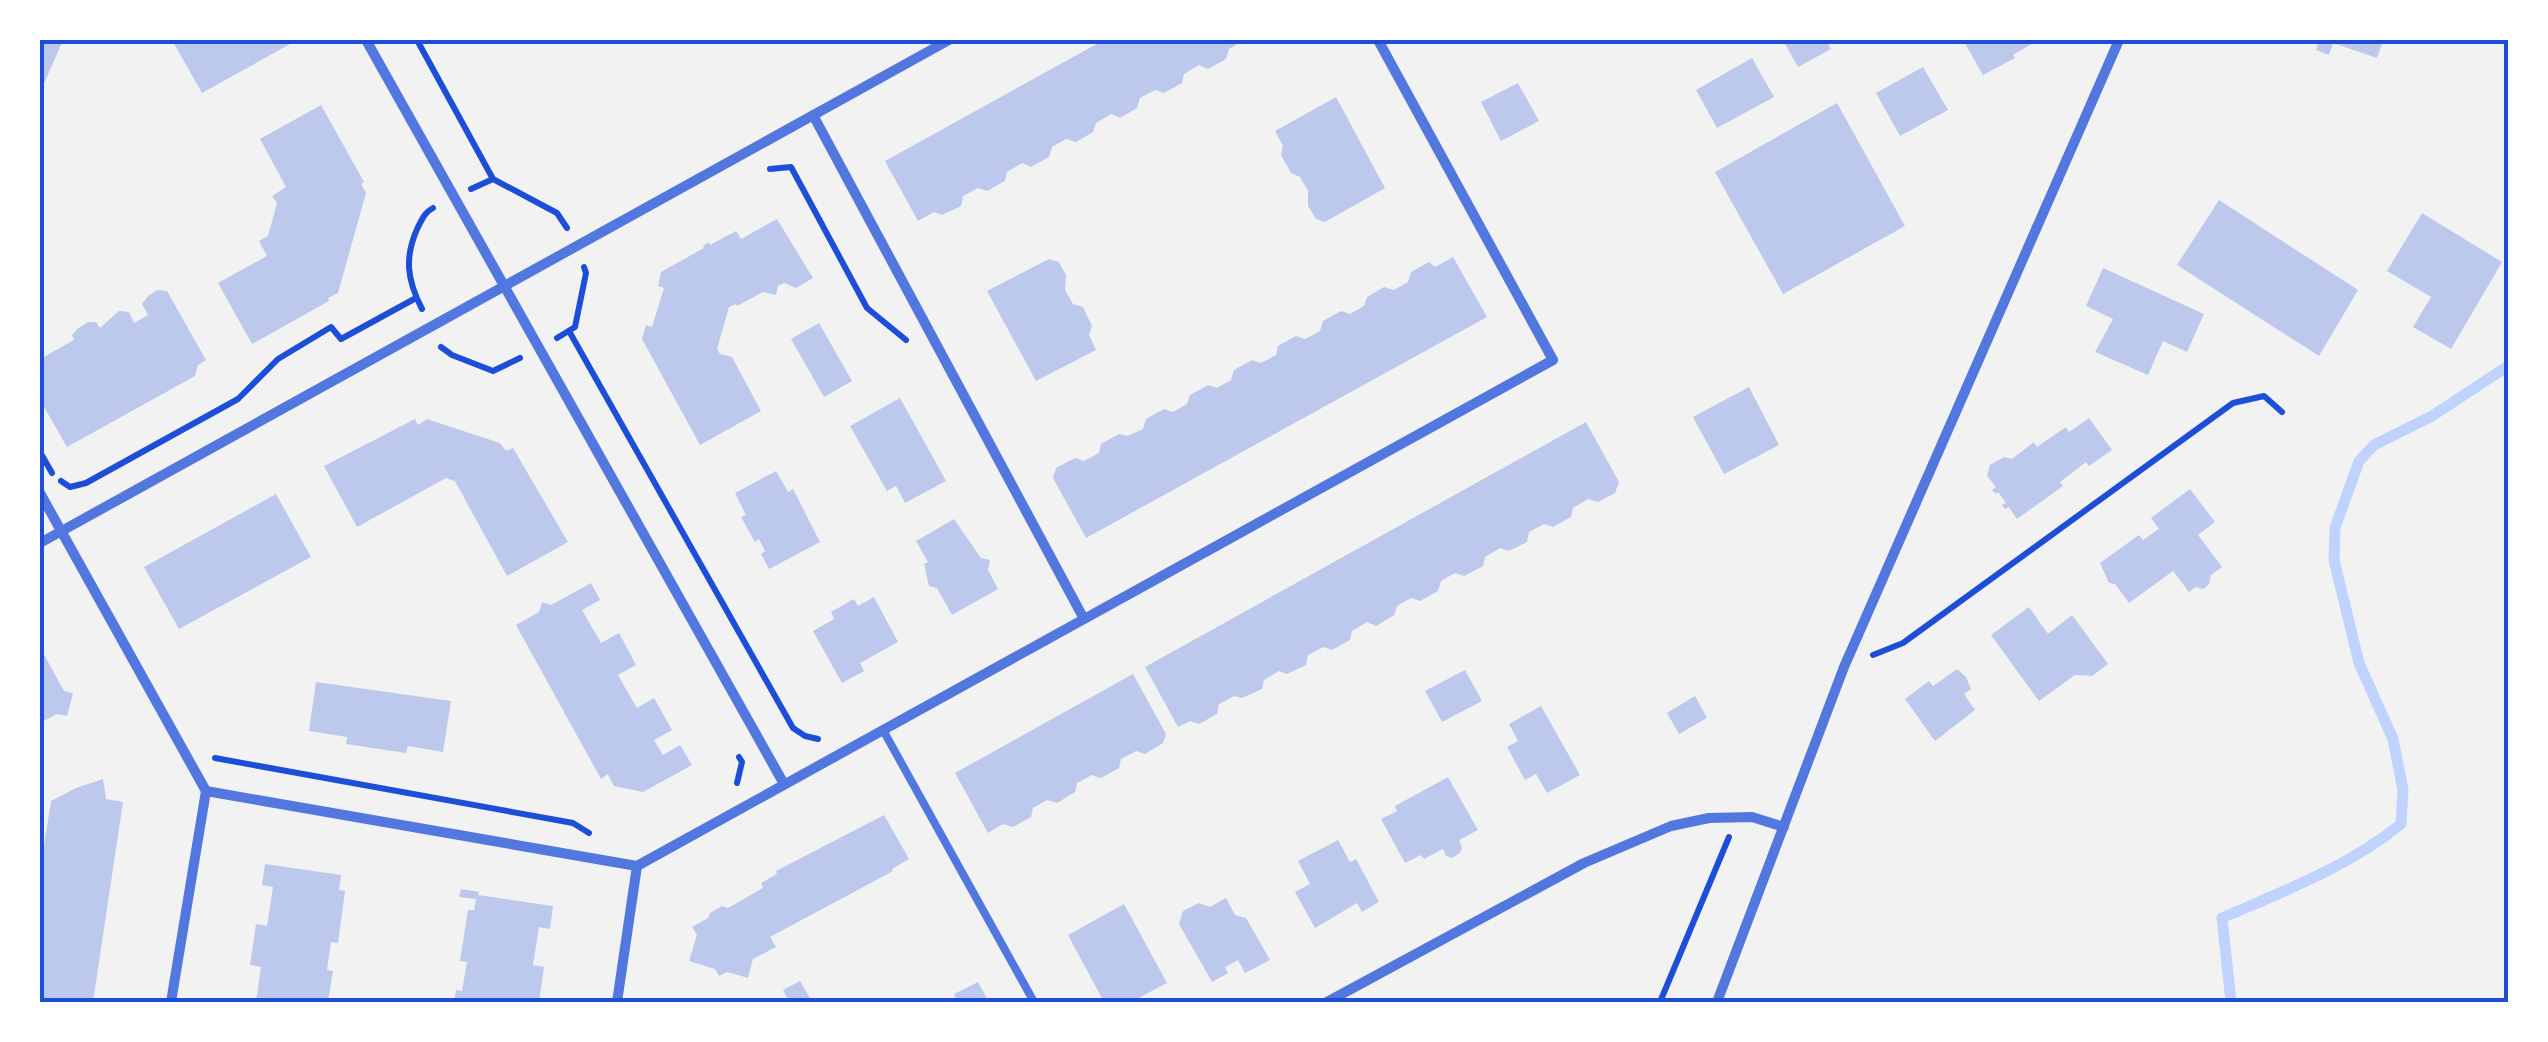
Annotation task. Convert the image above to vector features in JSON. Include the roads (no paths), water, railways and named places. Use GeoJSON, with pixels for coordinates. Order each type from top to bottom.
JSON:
{"type":"FeatureCollection","features":[{"type":"Feature","properties":{"kind":"street"},"geometry":{"type":"LineString","coordinates":[[366,40],[784,784]]}},
{"type":"Feature","properties":{"kind":"street"},"geometry":{"type":"LineString","coordinates":[[40,543],[950,40]]}},
{"type":"Feature","properties":{"kind":"street"},"geometry":{"type":"LineString","coordinates":[[206,791],[637,866],[1554,360],[1378,40]]}},
{"type":"Feature","properties":{"kind":"street"},"geometry":{"type":"LineString","coordinates":[[1717,1002],[1844,668],[2120,40]]}},
{"type":"Feature","properties":{"kind":"street"},"geometry":{"type":"LineString","coordinates":[[813,115],[1084,619]]}},
{"type":"Feature","properties":{"kind":"street"},"geometry":{"type":"LineString","coordinates":[[40,493],[206,791],[171,1002]]}},
{"type":"Feature","properties":{"kind":"street"},"geometry":{"type":"LineString","coordinates":[[1327,1002],[1584,863],[1672,826],[1708,818],[1752,817],[1784,827]]}},
{"type":"Feature","properties":{"kind":"street"},"geometry":{"type":"LineString","coordinates":[[616,1002],[637,866]]}},
{"type":"Feature","properties":{"kind":"lane"},"geometry":{"type":"LineString","coordinates":[[882,730],[1034,1002]]}},
{"type":"Feature","properties":{"kind":"waterway"},"geometry":{"type":"LineString","coordinates":[[2231,1002],[2222,918],[2337,866],[2401,824],[2403,790],[2393,739],[2359,663],[2334,560],[2335,528],[2359,461],[2374,445],[2432,416],[2508,366]]}}]}
